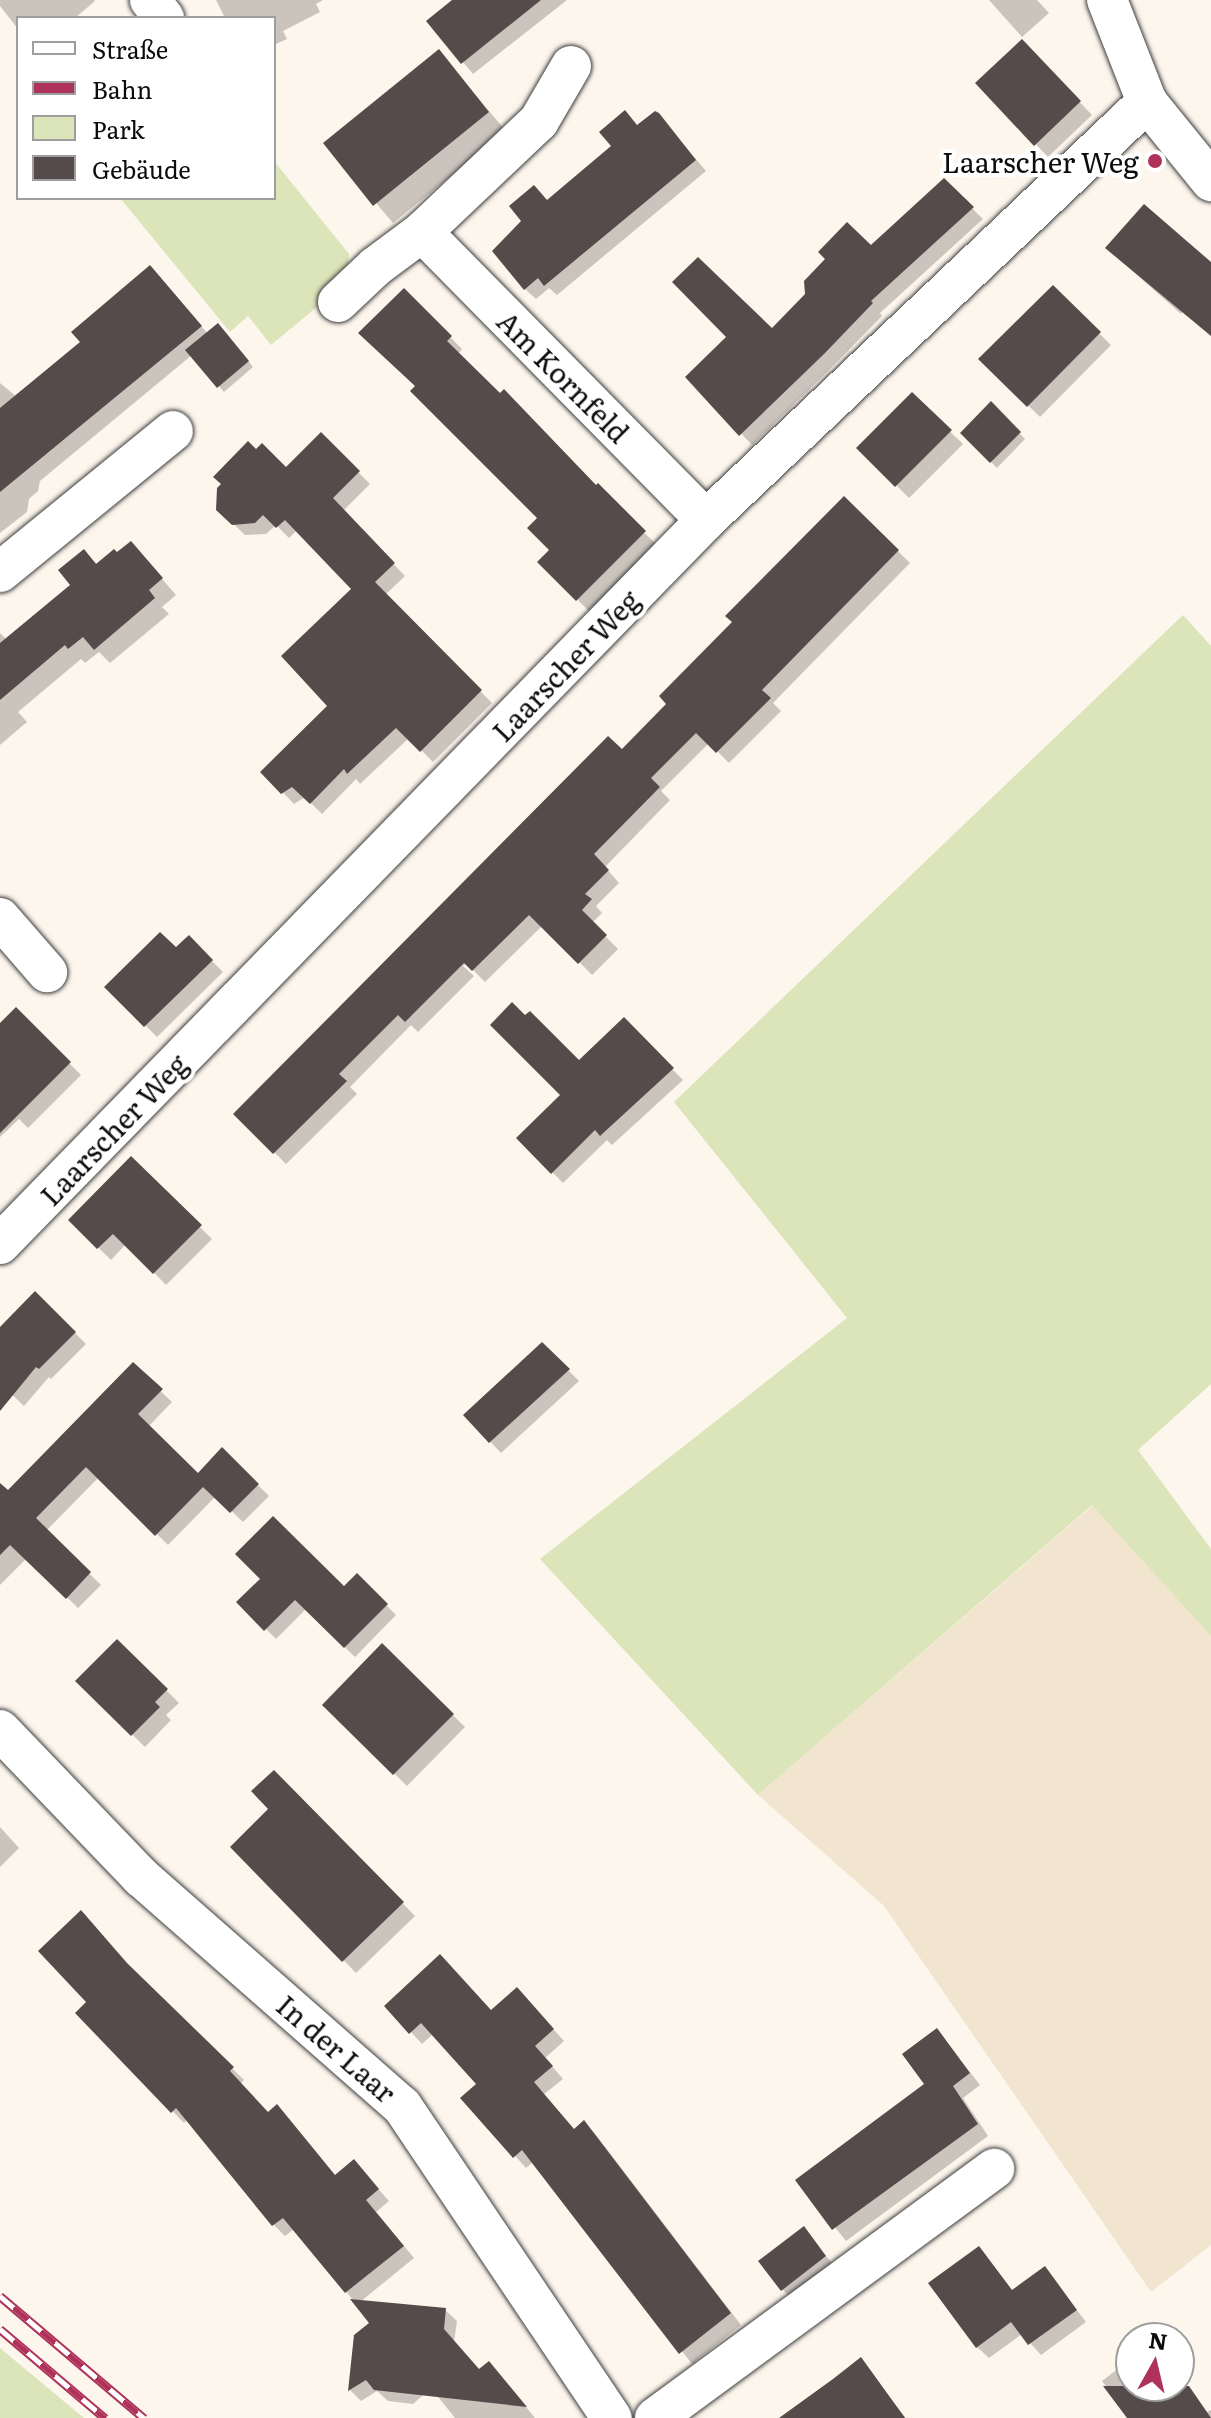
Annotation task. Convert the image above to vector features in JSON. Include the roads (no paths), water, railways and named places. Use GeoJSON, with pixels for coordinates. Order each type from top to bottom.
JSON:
{"type":"FeatureCollection","features":[{"type":"Feature","properties":{"kind":"street"},"geometry":{"type":"LineString","coordinates":[[150,0],[162,16]]}},
{"type":"Feature","properties":{"kind":"street"},"geometry":{"type":"LineString","coordinates":[[1107,0],[1147,102],[1211,181]]}},
{"type":"Feature","properties":{"kind":"street"},"geometry":{"type":"LineString","coordinates":[[338,302],[375,267],[422,232],[539,121],[571,66]]}},
{"type":"Feature","properties":{"kind":"street","name":"Laarscher Weg"},"geometry":{"type":"LineString","coordinates":[[0,1244],[706,520],[1147,102]]}},
{"type":"Feature","properties":{"kind":"street","name":"Am Kornfeld"},"geometry":{"type":"LineString","coordinates":[[422,232],[706,520]]}},
{"type":"Feature","properties":{"kind":"street"},"geometry":{"type":"LineString","coordinates":[[0,572],[173,431]]}},
{"type":"Feature","properties":{"kind":"street"},"geometry":{"type":"LineString","coordinates":[[0,918],[47,972]]}},
{"type":"Feature","properties":{"kind":"street","name":"In der Laar"},"geometry":{"type":"LineString","coordinates":[[0,1730],[141,1877],[402,2106],[612,2418]]}},
{"type":"Feature","properties":{"kind":"street"},"geometry":{"type":"LineString","coordinates":[[655,2418],[994,2169]]}},
{"type":"Feature","properties":{"kind":"railway"},"geometry":{"type":"LineString","coordinates":[[0,2296],[144,2418]]}},
{"type":"Feature","properties":{"kind":"railway"},"geometry":{"type":"LineString","coordinates":[[0,2329],[105,2418]]}},
{"type":"Feature","properties":{"kind":"place","name":"Laarscher Weg"},"geometry":{"type":"Point","coordinates":[1155,161]}}]}
